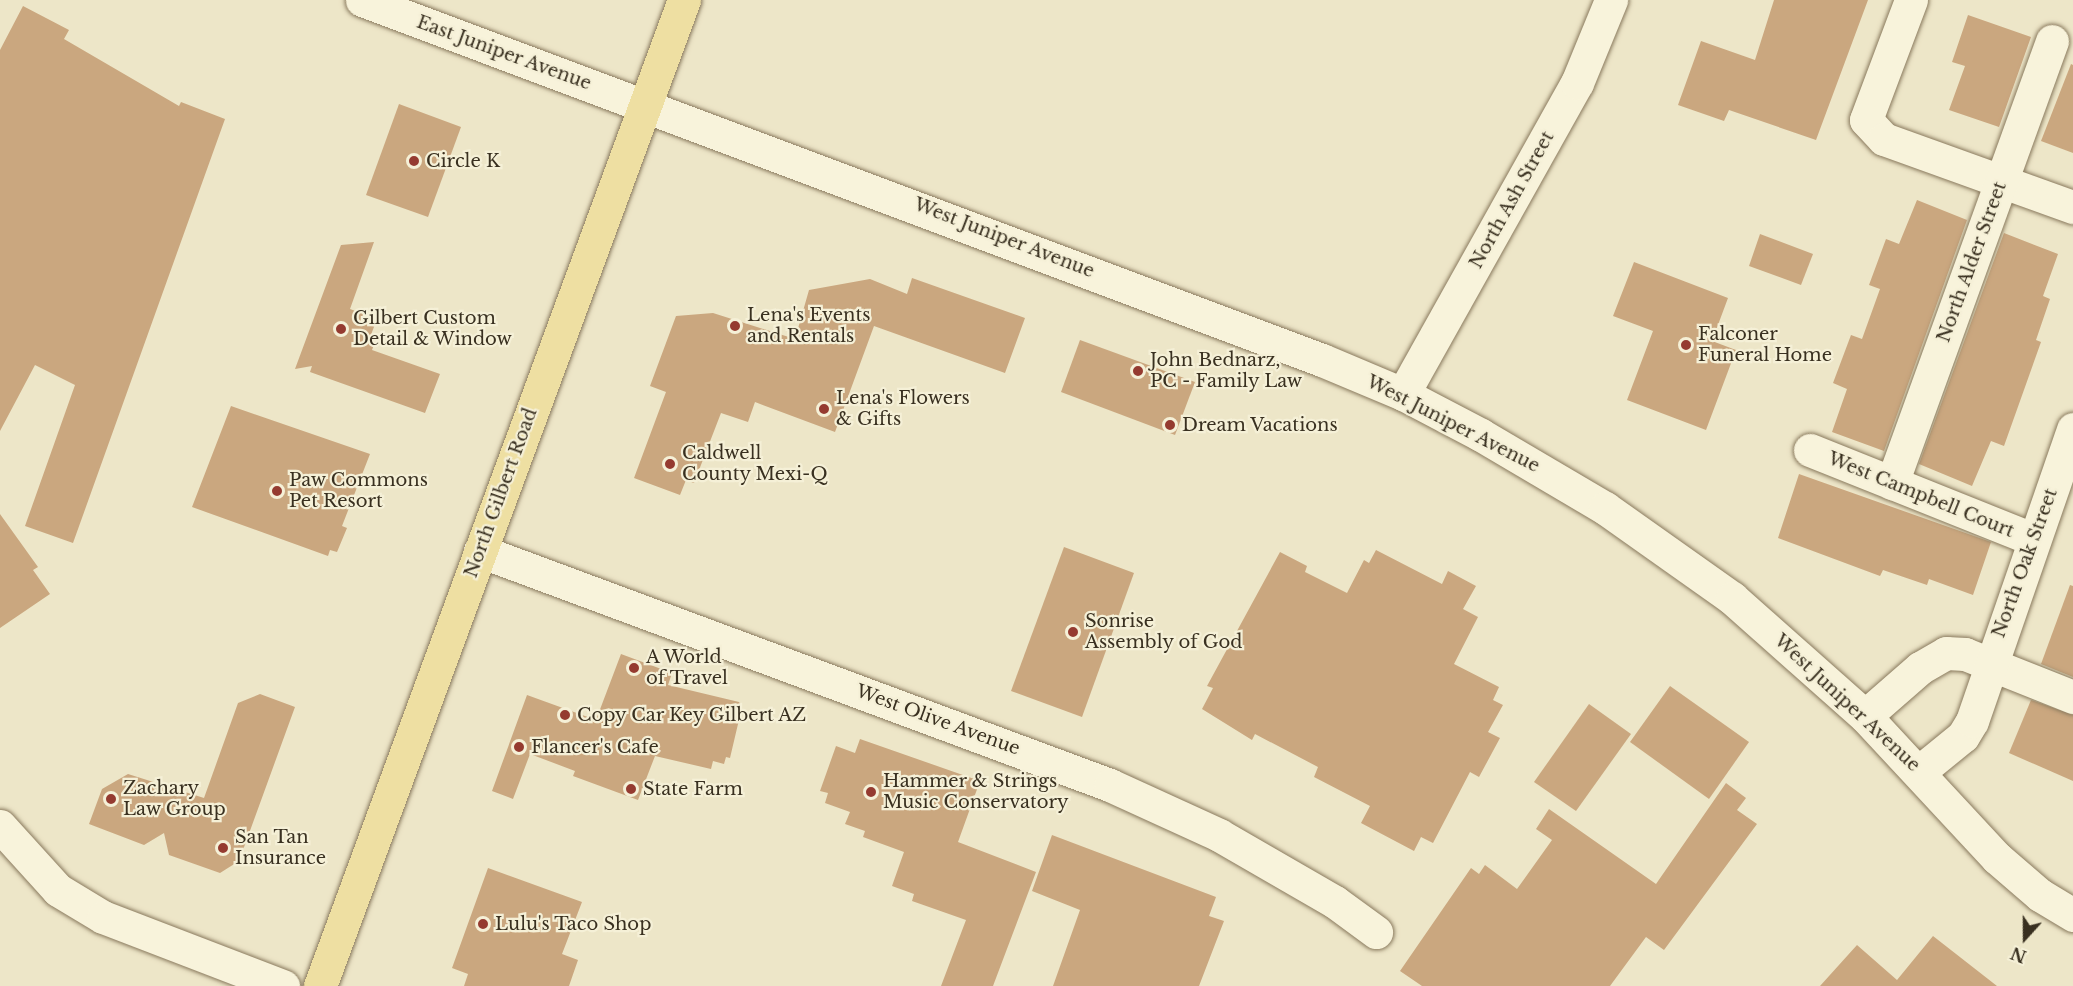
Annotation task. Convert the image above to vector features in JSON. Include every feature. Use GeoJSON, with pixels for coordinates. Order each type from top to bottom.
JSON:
{"type":"FeatureCollection","features":[{"type":"Feature","properties":{"kind":"main road","name":"North Gilbert Road"},"geometry":{"type":"LineString","coordinates":[[320,986],[684,0]]}},
{"type":"Feature","properties":{"kind":"street","name":"East Juniper Avenue"},"geometry":{"type":"LineString","coordinates":[[362,0],[645,105]]}},
{"type":"Feature","properties":{"kind":"street","name":"North Ash Street"},"geometry":{"type":"LineString","coordinates":[[1403,394],[1577,83],[1611,0]]}},
{"type":"Feature","properties":{"kind":"street"},"geometry":{"type":"LineString","coordinates":[[1911,0],[1866,120],[1884,139],[2073,207]]}},
{"type":"Feature","properties":{"kind":"street","name":"North Alder Street"},"geometry":{"type":"LineString","coordinates":[[1892,483],[2052,41]]}},
{"type":"Feature","properties":{"kind":"street","name":"West Juniper Avenue"},"geometry":{"type":"LineString","coordinates":[[645,105],[998,236],[1403,394],[1534,465],[1691,567],[1732,598],[1864,716],[1920,771],[1997,858],[2040,894],[2073,915]]}},
{"type":"Feature","properties":{"kind":"street","name":"North Oak Street"},"geometry":{"type":"LineString","coordinates":[[1920,771],[1963,736],[1984,693],[1988,663],[2072,435]]}},
{"type":"Feature","properties":{"kind":"street","name":"West Campbell Court"},"geometry":{"type":"LineString","coordinates":[[1810,450],[2033,539]]}},
{"type":"Feature","properties":{"kind":"street","name":"West Olive Avenue"},"geometry":{"type":"LineString","coordinates":[[480,551],[1110,784],[1219,835],[1335,902],[1376,932]]}},
{"type":"Feature","properties":{"kind":"street"},"geometry":{"type":"LineString","coordinates":[[1864,716],[1920,668],[1946,653],[1965,654],[2073,697]]}},
{"type":"Feature","properties":{"kind":"street"},"geometry":{"type":"LineString","coordinates":[[0,826],[58,890],[103,917],[283,986]]}},
{"type":"Feature","properties":{"kind":"building"},"geometry":{"type":"Polygon","coordinates":[[[1774,0],[1868,0],[1816,140],[1729,110],[1724,121],[1678,105],[1701,41],[1755,60],[1774,0]]]}},
{"type":"Feature","properties":{"kind":"building"},"geometry":{"type":"Polygon","coordinates":[[[23,6],[69,30],[64,39],[179,106],[181,102],[225,119],[73,543],[25,526],[75,385],[35,365],[0,431],[0,50],[23,6]]]}},
{"type":"Feature","properties":{"kind":"building"},"geometry":{"type":"Polygon","coordinates":[[[1968,15],[2031,37],[1999,127],[1949,110],[1965,66],[1952,62],[1968,15]]]}},
{"type":"Feature","properties":{"kind":"building"},"geometry":{"type":"Polygon","coordinates":[[[2071,64],[2073,65],[2073,153],[2041,141],[2071,64]]]}},
{"type":"Feature","properties":{"kind":"building","name":"Circle K"},"geometry":{"type":"Polygon","coordinates":[[[399,104],[461,127],[428,217],[366,195],[399,104]]]}},
{"type":"Feature","properties":{"kind":"building"},"geometry":{"type":"Polygon","coordinates":[[[1917,200],[1967,220],[1884,451],[1832,432],[1847,389],[1833,383],[1851,335],[1862,339],[1880,289],[1869,285],[1886,239],[1899,244],[1917,200]]]}},
{"type":"Feature","properties":{"kind":"building"},"geometry":{"type":"Polygon","coordinates":[[[2004,233],[2058,254],[2043,296],[2050,299],[2036,340],[2041,342],[2004,446],[1991,441],[1972,486],[1919,464],[2004,233]]]}},
{"type":"Feature","properties":{"kind":"building"},"geometry":{"type":"Polygon","coordinates":[[[1760,234],[1813,254],[1801,285],[1749,266],[1760,234]]]}},
{"type":"Feature","properties":{"kind":"building","name":"Gilbert Custom Detail & Window"},"geometry":{"type":"Polygon","coordinates":[[[374,242],[350,309],[377,319],[369,340],[375,342],[372,350],[440,374],[425,413],[310,372],[312,366],[295,369],[341,245],[374,242]]]}},
{"type":"Feature","properties":{"kind":"building","name":"Falconer Funeral Home"},"geometry":{"type":"Polygon","coordinates":[[[1634,262],[1728,298],[1712,341],[1736,350],[1706,430],[1627,400],[1653,331],[1613,316],[1634,262]]]}},
{"type":"Feature","properties":{"kind":"building"},"geometry":{"type":"Polygon","coordinates":[[[912,278],[1025,318],[1005,373],[874,326],[835,432],[755,402],[748,422],[721,413],[694,483],[686,480],[680,495],[634,478],[666,392],[650,386],[676,316],[713,313],[795,339],[809,290],[870,279],[907,294],[912,278]]]}},
{"type":"Feature","properties":{"kind":"building"},"geometry":{"type":"Polygon","coordinates":[[[1080,340],[1195,382],[1175,435],[1061,392],[1080,340]]]}},
{"type":"Feature","properties":{"kind":"building","name":"Paw Commons Pet Resort"},"geometry":{"type":"Polygon","coordinates":[[[231,406],[370,454],[342,526],[347,528],[337,552],[330,550],[328,556],[192,507],[231,406]]]}},
{"type":"Feature","properties":{"kind":"building"},"geometry":{"type":"Polygon","coordinates":[[[1799,474],[1991,542],[1973,595],[1929,579],[1927,585],[1883,570],[1880,576],[1778,538],[1799,474]]]}},
{"type":"Feature","properties":{"kind":"building"},"geometry":{"type":"Polygon","coordinates":[[[0,514],[38,567],[33,570],[50,594],[0,628],[0,514]]]}},
{"type":"Feature","properties":{"kind":"building","name":"Sonrise Assembly of God"},"geometry":{"type":"Polygon","coordinates":[[[1064,547],[1134,573],[1082,717],[1011,691],[1064,547]]]}},
{"type":"Feature","properties":{"kind":"building"},"geometry":{"type":"Polygon","coordinates":[[[1376,550],[1442,584],[1448,571],[1476,586],[1463,609],[1478,617],[1454,664],[1499,687],[1493,700],[1503,705],[1488,732],[1500,738],[1479,777],[1470,772],[1433,843],[1421,837],[1414,851],[1361,823],[1370,806],[1314,777],[1318,767],[1255,734],[1252,740],[1202,709],[1213,688],[1207,686],[1280,552],[1307,566],[1305,572],[1347,593],[1364,560],[1369,563],[1376,550]]]}},
{"type":"Feature","properties":{"kind":"building"},"geometry":{"type":"Polygon","coordinates":[[[2070,585],[2073,586],[2073,677],[2041,664],[2070,585]]]}},
{"type":"Feature","properties":{"kind":"building"},"geometry":{"type":"Polygon","coordinates":[[[621,654],[672,673],[668,685],[739,702],[742,707],[730,758],[726,757],[724,764],[713,761],[711,769],[655,756],[638,800],[573,776],[575,771],[530,754],[513,799],[492,791],[527,695],[596,720],[621,654]]]}},
{"type":"Feature","properties":{"kind":"building"},"geometry":{"type":"Polygon","coordinates":[[[1670,686],[1749,742],[1709,799],[1630,742],[1670,686]]]}},
{"type":"Feature","properties":{"kind":"building"},"geometry":{"type":"Polygon","coordinates":[[[260,694],[295,707],[239,861],[220,873],[169,855],[164,833],[144,845],[89,824],[102,789],[128,774],[204,798],[238,703],[260,694]]]}},
{"type":"Feature","properties":{"kind":"building"},"geometry":{"type":"Polygon","coordinates":[[[2031,700],[2073,715],[2073,781],[2009,753],[2031,700]]]}},
{"type":"Feature","properties":{"kind":"building"},"geometry":{"type":"Polygon","coordinates":[[[1589,704],[1631,734],[1576,811],[1534,782],[1589,704]]]}},
{"type":"Feature","properties":{"kind":"building"},"geometry":{"type":"Polygon","coordinates":[[[860,739],[980,781],[958,842],[1036,872],[993,986],[941,986],[966,920],[912,901],[914,894],[892,886],[904,852],[863,837],[865,831],[845,824],[850,812],[825,803],[828,793],[820,791],[836,746],[855,753],[860,739]]]}},
{"type":"Feature","properties":{"kind":"building"},"geometry":{"type":"Polygon","coordinates":[[[1726,783],[1746,798],[1737,810],[1757,824],[1664,950],[1646,937],[1610,986],[1422,986],[1400,971],[1471,868],[1479,874],[1485,865],[1517,889],[1552,840],[1536,829],[1549,809],[1656,884],[1726,783]]]}},
{"type":"Feature","properties":{"kind":"building"},"geometry":{"type":"Polygon","coordinates":[[[1052,835],[1216,897],[1209,916],[1224,921],[1199,986],[1053,986],[1080,910],[1032,891],[1052,835]]]}},
{"type":"Feature","properties":{"kind":"building"},"geometry":{"type":"Polygon","coordinates":[[[488,868],[582,902],[562,954],[578,960],[569,986],[464,986],[468,974],[452,968],[488,868]]]}},
{"type":"Feature","properties":{"kind":"building"},"geometry":{"type":"Polygon","coordinates":[[[1933,936],[1997,986],[1820,986],[1857,945],[1897,980],[1933,936]]]}},
{"type":"Feature","properties":{"kind":"place","name":"Circle K"},"geometry":{"type":"Point","coordinates":[414,161]}},
{"type":"Feature","properties":{"kind":"place","name":"Lena's Events and Rentals"},"geometry":{"type":"Point","coordinates":[735,326]}},
{"type":"Feature","properties":{"kind":"place","name":"Gilbert Custom Detail & Window"},"geometry":{"type":"Point","coordinates":[341,329]}},
{"type":"Feature","properties":{"kind":"place","name":"Falconer Funeral Home"},"geometry":{"type":"Point","coordinates":[1686,345]}},
{"type":"Feature","properties":{"kind":"place","name":"John Bednarz, PC - Family Law"},"geometry":{"type":"Point","coordinates":[1138,371]}},
{"type":"Feature","properties":{"kind":"place","name":"Lena's Flowers & Gifts"},"geometry":{"type":"Point","coordinates":[824,409]}},
{"type":"Feature","properties":{"kind":"place","name":"Dream Vacations"},"geometry":{"type":"Point","coordinates":[1170,425]}},
{"type":"Feature","properties":{"kind":"place","name":"Caldwell County Mexi-Q"},"geometry":{"type":"Point","coordinates":[670,464]}},
{"type":"Feature","properties":{"kind":"place","name":"Paw Commons Pet Resort"},"geometry":{"type":"Point","coordinates":[277,491]}},
{"type":"Feature","properties":{"kind":"place","name":"Sonrise Assembly of God"},"geometry":{"type":"Point","coordinates":[1073,632]}},
{"type":"Feature","properties":{"kind":"place","name":"A World of Travel"},"geometry":{"type":"Point","coordinates":[634,668]}},
{"type":"Feature","properties":{"kind":"place","name":"Copy Car Key Gilbert AZ"},"geometry":{"type":"Point","coordinates":[565,715]}},
{"type":"Feature","properties":{"kind":"place","name":"Flancer's Cafe"},"geometry":{"type":"Point","coordinates":[519,747]}},
{"type":"Feature","properties":{"kind":"place","name":"State Farm"},"geometry":{"type":"Point","coordinates":[631,789]}},
{"type":"Feature","properties":{"kind":"place","name":"Hammer & Strings Music Conservatory"},"geometry":{"type":"Point","coordinates":[871,792]}},
{"type":"Feature","properties":{"kind":"place","name":"Zachary Law Group"},"geometry":{"type":"Point","coordinates":[111,799]}},
{"type":"Feature","properties":{"kind":"place","name":"San Tan Insurance"},"geometry":{"type":"Point","coordinates":[223,848]}},
{"type":"Feature","properties":{"kind":"place","name":"Lulu's Taco Shop"},"geometry":{"type":"Point","coordinates":[483,924]}}]}
